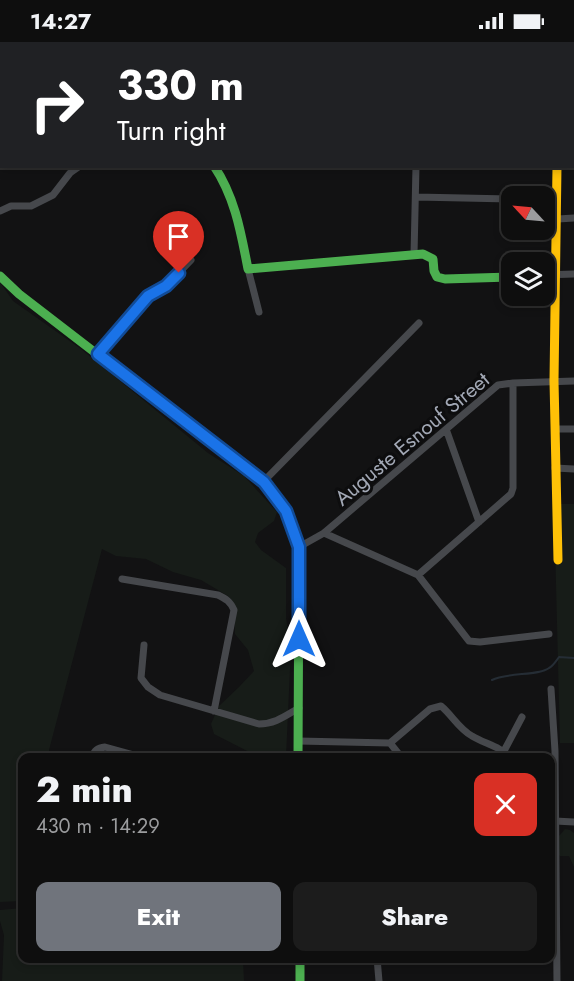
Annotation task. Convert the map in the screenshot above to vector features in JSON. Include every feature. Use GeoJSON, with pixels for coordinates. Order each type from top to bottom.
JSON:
{"type":"FeatureCollection","features":[{"type":"Feature","properties":{"kind":"street"},"geometry":{"type":"LineString","coordinates":[[0,211],[11,206],[31,206],[53,195],[70,173],[77,168]]}},
{"type":"Feature","properties":{"kind":"street"},"geometry":{"type":"LineString","coordinates":[[215,168],[228,187],[259,312]]}},
{"type":"Feature","properties":{"kind":"street"},"geometry":{"type":"LineString","coordinates":[[414,255],[416,168]]}},
{"type":"Feature","properties":{"kind":"street"},"geometry":{"type":"LineString","coordinates":[[557,168],[554,381],[558,560]]}},
{"type":"Feature","properties":{"kind":"street"},"geometry":{"type":"LineString","coordinates":[[416,196],[501,199]]}},
{"type":"Feature","properties":{"kind":"street"},"geometry":{"type":"LineString","coordinates":[[558,219],[574,218]]}},
{"type":"Feature","properties":{"kind":"street"},"geometry":{"type":"LineString","coordinates":[[249,269],[423,254],[433,259],[437,277],[445,279],[501,277]]}},
{"type":"Feature","properties":{"kind":"street"},"geometry":{"type":"LineString","coordinates":[[98,354],[148,296],[166,286],[191,260]]}},
{"type":"Feature","properties":{"kind":"street"},"geometry":{"type":"LineString","coordinates":[[556,275],[574,274]]}},
{"type":"Feature","properties":{"kind":"street"},"geometry":{"type":"LineString","coordinates":[[0,276],[19,294],[264,482],[286,511],[299,547],[298,753]]}},
{"type":"Feature","properties":{"kind":"street"},"geometry":{"type":"LineString","coordinates":[[264,482],[419,323]]}},
{"type":"Feature","properties":{"kind":"street","name":"Auguste Esnouf Street"},"geometry":{"type":"LineString","coordinates":[[299,547],[324,533],[498,385],[574,381]]}},
{"type":"Feature","properties":{"kind":"street"},"geometry":{"type":"LineString","coordinates":[[418,575],[511,494],[513,488],[513,383]]}},
{"type":"Feature","properties":{"kind":"street"},"geometry":{"type":"LineString","coordinates":[[446,429],[478,522]]}},
{"type":"Feature","properties":{"kind":"street"},"geometry":{"type":"LineString","coordinates":[[555,429],[574,429]]}},
{"type":"Feature","properties":{"kind":"street"},"geometry":{"type":"LineString","coordinates":[[555,468],[574,469]]}},
{"type":"Feature","properties":{"kind":"street"},"geometry":{"type":"LineString","coordinates":[[324,533],[418,575],[469,641],[480,642],[549,634]]}},
{"type":"Feature","properties":{"kind":"street"},"geometry":{"type":"LineString","coordinates":[[122,579],[218,595],[231,604],[234,610],[214,711]]}},
{"type":"Feature","properties":{"kind":"street"},"geometry":{"type":"LineString","coordinates":[[144,645],[141,678],[148,687],[160,694],[259,724],[277,721],[299,708]]}},
{"type":"Feature","properties":{"kind":"street"},"geometry":{"type":"LineString","coordinates":[[552,688],[555,820],[574,822]]}},
{"type":"Feature","properties":{"kind":"street"},"geometry":{"type":"LineString","coordinates":[[298,741],[390,743],[430,709],[441,706],[470,736],[504,751],[522,717]]}},
{"type":"Feature","properties":{"kind":"street"},"geometry":{"type":"LineString","coordinates":[[390,743],[398,753]]}},
{"type":"Feature","properties":{"kind":"street"},"geometry":{"type":"LineString","coordinates":[[93,753],[99,747],[127,753]]}},
{"type":"Feature","properties":{"kind":"street"},"geometry":{"type":"LineString","coordinates":[[555,944],[557,981]]}},
{"type":"Feature","properties":{"kind":"street"},"geometry":{"type":"LineString","coordinates":[[300,963],[300,981]]}},
{"type":"Feature","properties":{"kind":"street"},"geometry":{"type":"LineString","coordinates":[[377,963],[379,981]]}},
{"type":"Feature","properties":{"kind":"shaded area"},"geometry":{"type":"Polygon","coordinates":[[[0,282],[13,301],[81,349],[208,453],[244,476],[277,512],[274,521],[258,533],[255,542],[261,550],[286,568],[286,618],[291,647],[286,753],[251,753],[214,734],[211,724],[219,706],[254,671],[248,650],[235,634],[234,604],[228,596],[201,580],[173,572],[146,559],[116,556],[102,549],[49,753],[18,753],[18,901],[0,902],[0,282]]]}},
{"type":"Feature","properties":{"kind":"shaded area"},"geometry":{"type":"Polygon","coordinates":[[[554,504],[574,504],[574,743],[560,743],[554,504]]]}},
{"type":"Feature","properties":{"kind":"shaded area"},"geometry":{"type":"Polygon","coordinates":[[[565,829],[570,830],[574,833],[574,867],[569,856],[560,856],[555,851],[555,833],[559,836],[565,829]]]}},
{"type":"Feature","properties":{"kind":"shaded area"},"geometry":{"type":"Polygon","coordinates":[[[18,908],[18,963],[243,963],[244,981],[2,981],[4,935],[0,910],[18,908]]]}},
{"type":"Feature","properties":{"kind":"waterway"},"geometry":{"type":"LineString","coordinates":[[492,680],[544,670],[552,666],[559,657],[574,658]]}},
{"type":"Feature","properties":{"kind":"traffic: fast"},"geometry":{"type":"LineString","coordinates":[[215,168],[232,203],[248,269],[423,254],[433,259],[437,277],[445,279],[501,277]]}},
{"type":"Feature","properties":{"kind":"traffic: fast"},"geometry":{"type":"LineString","coordinates":[[0,276],[19,294],[263,482],[286,511],[299,547],[298,753]]}},
{"type":"Feature","properties":{"kind":"traffic: fast"},"geometry":{"type":"LineString","coordinates":[[300,963],[300,981]]}},
{"type":"Feature","properties":{"kind":"traffic: slow"},"geometry":{"type":"LineString","coordinates":[[557,168],[554,381],[558,560]]}},
{"type":"Feature","properties":{"kind":"route"},"geometry":{"type":"LineString","coordinates":[[179,273],[166,286],[148,296],[98,354],[264,482],[286,511],[299,547],[299,639]]}}]}
